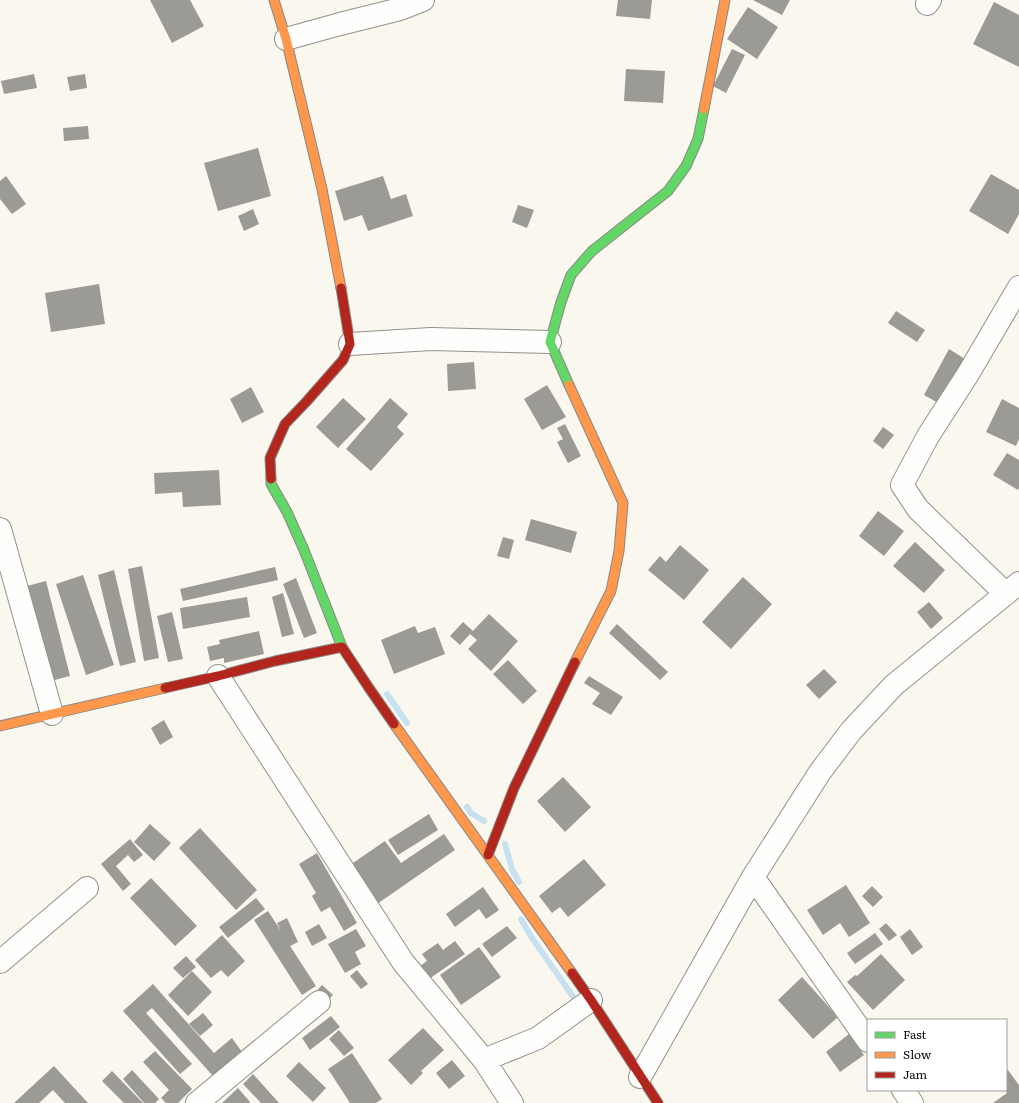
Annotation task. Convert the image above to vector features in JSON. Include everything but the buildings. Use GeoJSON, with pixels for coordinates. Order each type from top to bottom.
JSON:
{"type":"FeatureCollection","features":[{"type":"Feature","properties":{"kind":"street"},"geometry":{"type":"LineString","coordinates":[[274,0],[286,39],[322,189],[338,268],[350,344],[343,360],[285,424],[270,458],[271,484],[287,512],[304,550],[342,647],[591,1000],[658,1103]]}},
{"type":"Feature","properties":{"kind":"street"},"geometry":{"type":"LineString","coordinates":[[286,39],[400,9],[423,0]]}},
{"type":"Feature","properties":{"kind":"street"},"geometry":{"type":"LineString","coordinates":[[488,855],[517,781],[611,591],[619,551],[622,503],[550,342],[561,302],[571,275],[592,251],[668,191],[686,166],[698,139],[725,0]]}},
{"type":"Feature","properties":{"kind":"street"},"geometry":{"type":"LineString","coordinates":[[640,1077],[753,877],[820,772],[851,731],[894,685],[1012,589],[918,509],[902,484],[928,436],[968,374],[1019,287]]}},
{"type":"Feature","properties":{"kind":"street"},"geometry":{"type":"LineString","coordinates":[[350,344],[431,339],[550,342]]}},
{"type":"Feature","properties":{"kind":"street"},"geometry":{"type":"LineString","coordinates":[[0,529],[52,714]]}},
{"type":"Feature","properties":{"kind":"street"},"geometry":{"type":"LineString","coordinates":[[0,726],[218,676],[275,661],[342,647]]}},
{"type":"Feature","properties":{"kind":"street"},"geometry":{"type":"LineString","coordinates":[[218,676],[403,962],[484,1060],[512,1103]]}},
{"type":"Feature","properties":{"kind":"street"},"geometry":{"type":"LineString","coordinates":[[753,877],[867,1040]]}},
{"type":"Feature","properties":{"kind":"street"},"geometry":{"type":"LineString","coordinates":[[0,962],[87,888]]}},
{"type":"Feature","properties":{"kind":"street"},"geometry":{"type":"LineString","coordinates":[[484,1060],[538,1038],[591,1000]]}},
{"type":"Feature","properties":{"kind":"street"},"geometry":{"type":"LineString","coordinates":[[206,1100],[319,1002]]}},
{"type":"Feature","properties":{"kind":"street"},"geometry":{"type":"LineString","coordinates":[[904,1091],[912,1103]]}},
{"type":"Feature","properties":{"kind":"waterway"},"geometry":{"type":"LineString","coordinates":[[387,694],[407,723]]}},
{"type":"Feature","properties":{"kind":"waterway"},"geometry":{"type":"LineString","coordinates":[[467,807],[471,813],[484,821]]}},
{"type":"Feature","properties":{"kind":"waterway"},"geometry":{"type":"LineString","coordinates":[[505,844],[512,869],[519,882]]}},
{"type":"Feature","properties":{"kind":"waterway"},"geometry":{"type":"LineString","coordinates":[[521,919],[530,935],[574,998]]}},
{"type":"Feature","properties":{"kind":"traffic: fast"},"geometry":{"type":"LineString","coordinates":[[569,385],[550,342],[561,302],[571,275],[592,251],[668,191],[686,166],[698,139],[704,109]]}},
{"type":"Feature","properties":{"kind":"traffic: fast"},"geometry":{"type":"LineString","coordinates":[[271,479],[271,484],[287,512],[304,550],[342,647]]}},
{"type":"Feature","properties":{"kind":"traffic: slow"},"geometry":{"type":"LineString","coordinates":[[274,0],[286,39],[322,189],[341,288]]}},
{"type":"Feature","properties":{"kind":"traffic: slow"},"geometry":{"type":"LineString","coordinates":[[704,109],[725,0]]}},
{"type":"Feature","properties":{"kind":"traffic: slow"},"geometry":{"type":"LineString","coordinates":[[569,385],[623,503],[619,551],[611,591],[575,662]]}},
{"type":"Feature","properties":{"kind":"traffic: slow"},"geometry":{"type":"LineString","coordinates":[[0,726],[165,688]]}},
{"type":"Feature","properties":{"kind":"traffic: slow"},"geometry":{"type":"LineString","coordinates":[[394,724],[572,973]]}},
{"type":"Feature","properties":{"kind":"traffic: jam"},"geometry":{"type":"LineString","coordinates":[[271,479],[270,458],[285,424],[343,360],[350,344],[341,288]]}},
{"type":"Feature","properties":{"kind":"traffic: jam"},"geometry":{"type":"LineString","coordinates":[[165,688],[275,661],[342,647],[394,724]]}},
{"type":"Feature","properties":{"kind":"traffic: jam"},"geometry":{"type":"LineString","coordinates":[[488,855],[514,788],[575,662]]}},
{"type":"Feature","properties":{"kind":"traffic: jam"},"geometry":{"type":"LineString","coordinates":[[572,973],[658,1103]]}}]}
